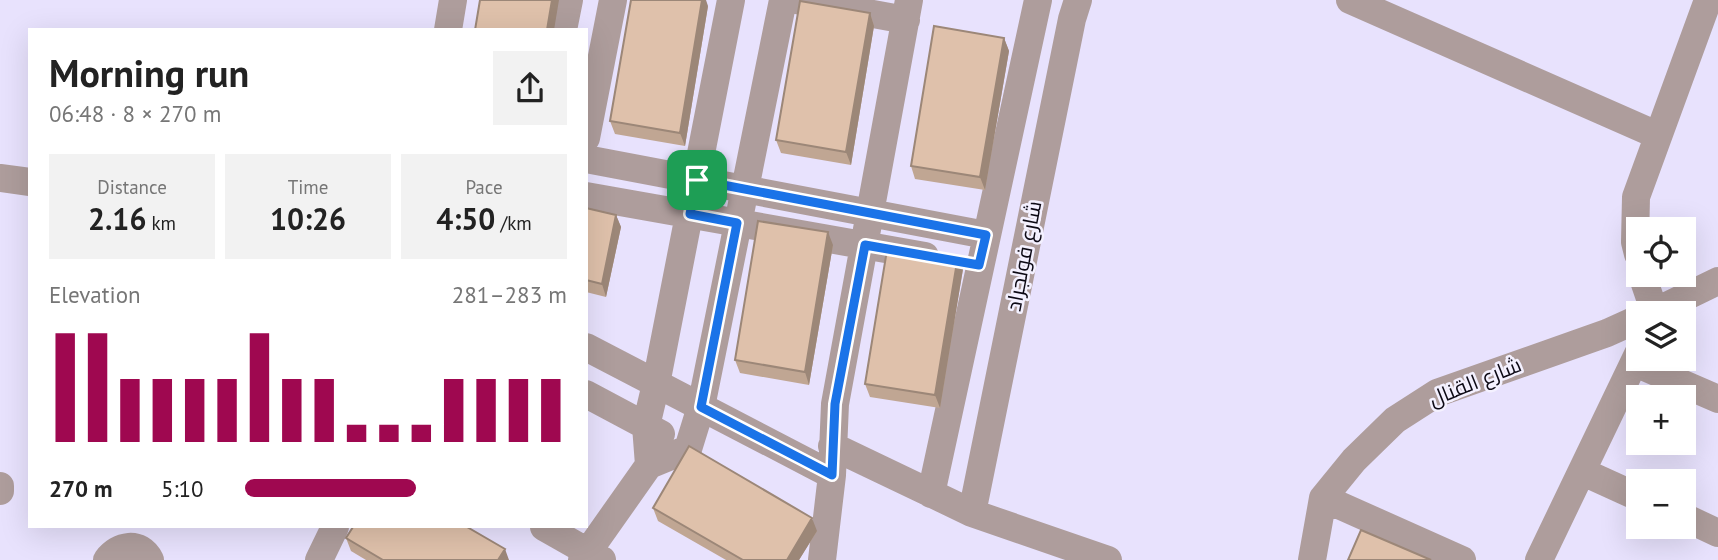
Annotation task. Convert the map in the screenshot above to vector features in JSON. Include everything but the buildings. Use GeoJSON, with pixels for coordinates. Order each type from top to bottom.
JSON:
{"type":"FeatureCollection","features":[{"type":"Feature","properties":{"kind":"street"},"geometry":{"type":"LineString","coordinates":[[448,28],[453,0]]}},
{"type":"Feature","properties":{"kind":"street"},"geometry":{"type":"LineString","coordinates":[[564,28],[569,0]]}},
{"type":"Feature","properties":{"kind":"street"},"geometry":{"type":"LineString","coordinates":[[588,128],[613,0]]}},
{"type":"Feature","properties":{"kind":"street"},"geometry":{"type":"LineString","coordinates":[[546,528],[591,557],[649,465],[646,426],[731,0]]}},
{"type":"Feature","properties":{"kind":"street"},"geometry":{"type":"LineString","coordinates":[[699,455],[701,407],[783,0]]}},
{"type":"Feature","properties":{"kind":"street"},"geometry":{"type":"LineString","coordinates":[[796,0],[908,10],[835,404],[832,475],[815,520],[822,560]]}},
{"type":"Feature","properties":{"kind":"street","name":"شارع فولجراد"},"geometry":{"type":"LineString","coordinates":[[931,494],[1038,0]]}},
{"type":"Feature","properties":{"kind":"street","name":"شارع فولجراد"},"geometry":{"type":"LineString","coordinates":[[972,513],[1069,33],[1078,0]]}},
{"type":"Feature","properties":{"kind":"street"},"geometry":{"type":"LineString","coordinates":[[1350,0],[1657,135]]}},
{"type":"Feature","properties":{"kind":"street"},"geometry":{"type":"LineString","coordinates":[[1636,217],[1636,197],[1708,0]]}},
{"type":"Feature","properties":{"kind":"street"},"geometry":{"type":"LineString","coordinates":[[588,159],[986,235]]}},
{"type":"Feature","properties":{"kind":"street"},"geometry":{"type":"LineString","coordinates":[[0,178],[28,183]]}},
{"type":"Feature","properties":{"kind":"street"},"geometry":{"type":"LineString","coordinates":[[588,196],[979,265]]}},
{"type":"Feature","properties":{"kind":"street","name":"شارع القنال"},"geometry":{"type":"LineString","coordinates":[[1677,301],[1718,281]]}},
{"type":"Feature","properties":{"kind":"street","name":"شارع القنال"},"geometry":{"type":"LineString","coordinates":[[1312,560],[1323,498],[1354,460],[1395,420],[1437,393],[1626,325]]}},
{"type":"Feature","properties":{"kind":"street"},"geometry":{"type":"LineString","coordinates":[[588,348],[832,475]]}},
{"type":"Feature","properties":{"kind":"street"},"geometry":{"type":"LineString","coordinates":[[1539,560],[1630,371]]}},
{"type":"Feature","properties":{"kind":"street"},"geometry":{"type":"LineString","coordinates":[[1662,371],[1718,399]]}},
{"type":"Feature","properties":{"kind":"street"},"geometry":{"type":"LineString","coordinates":[[588,395],[699,455]]}},
{"type":"Feature","properties":{"kind":"street"},"geometry":{"type":"LineString","coordinates":[[832,446],[972,513],[1108,560]]}},
{"type":"Feature","properties":{"kind":"street"},"geometry":{"type":"LineString","coordinates":[[649,465],[699,455]]}},
{"type":"Feature","properties":{"kind":"street"},"geometry":{"type":"LineString","coordinates":[[1583,472],[1626,492]]}},
{"type":"Feature","properties":{"kind":"street"},"geometry":{"type":"LineString","coordinates":[[1323,498],[1462,560]]}},
{"type":"Feature","properties":{"kind":"street"},"geometry":{"type":"LineString","coordinates":[[1696,523],[1718,533]]}},
{"type":"Feature","properties":{"kind":"street"},"geometry":{"type":"LineString","coordinates":[[322,559],[335,528]]}},
{"type":"Feature","properties":{"kind":"street"},"geometry":{"type":"LineString","coordinates":[[107,560],[121,547],[131,546],[139,549],[150,560]]}},
{"type":"Feature","properties":{"kind":"route"},"geometry":{"type":"LineString","coordinates":[[697,180],[986,235],[979,265],[865,245],[835,404],[832,475],[701,407],[737,223],[690,214],[697,180]]}}]}
